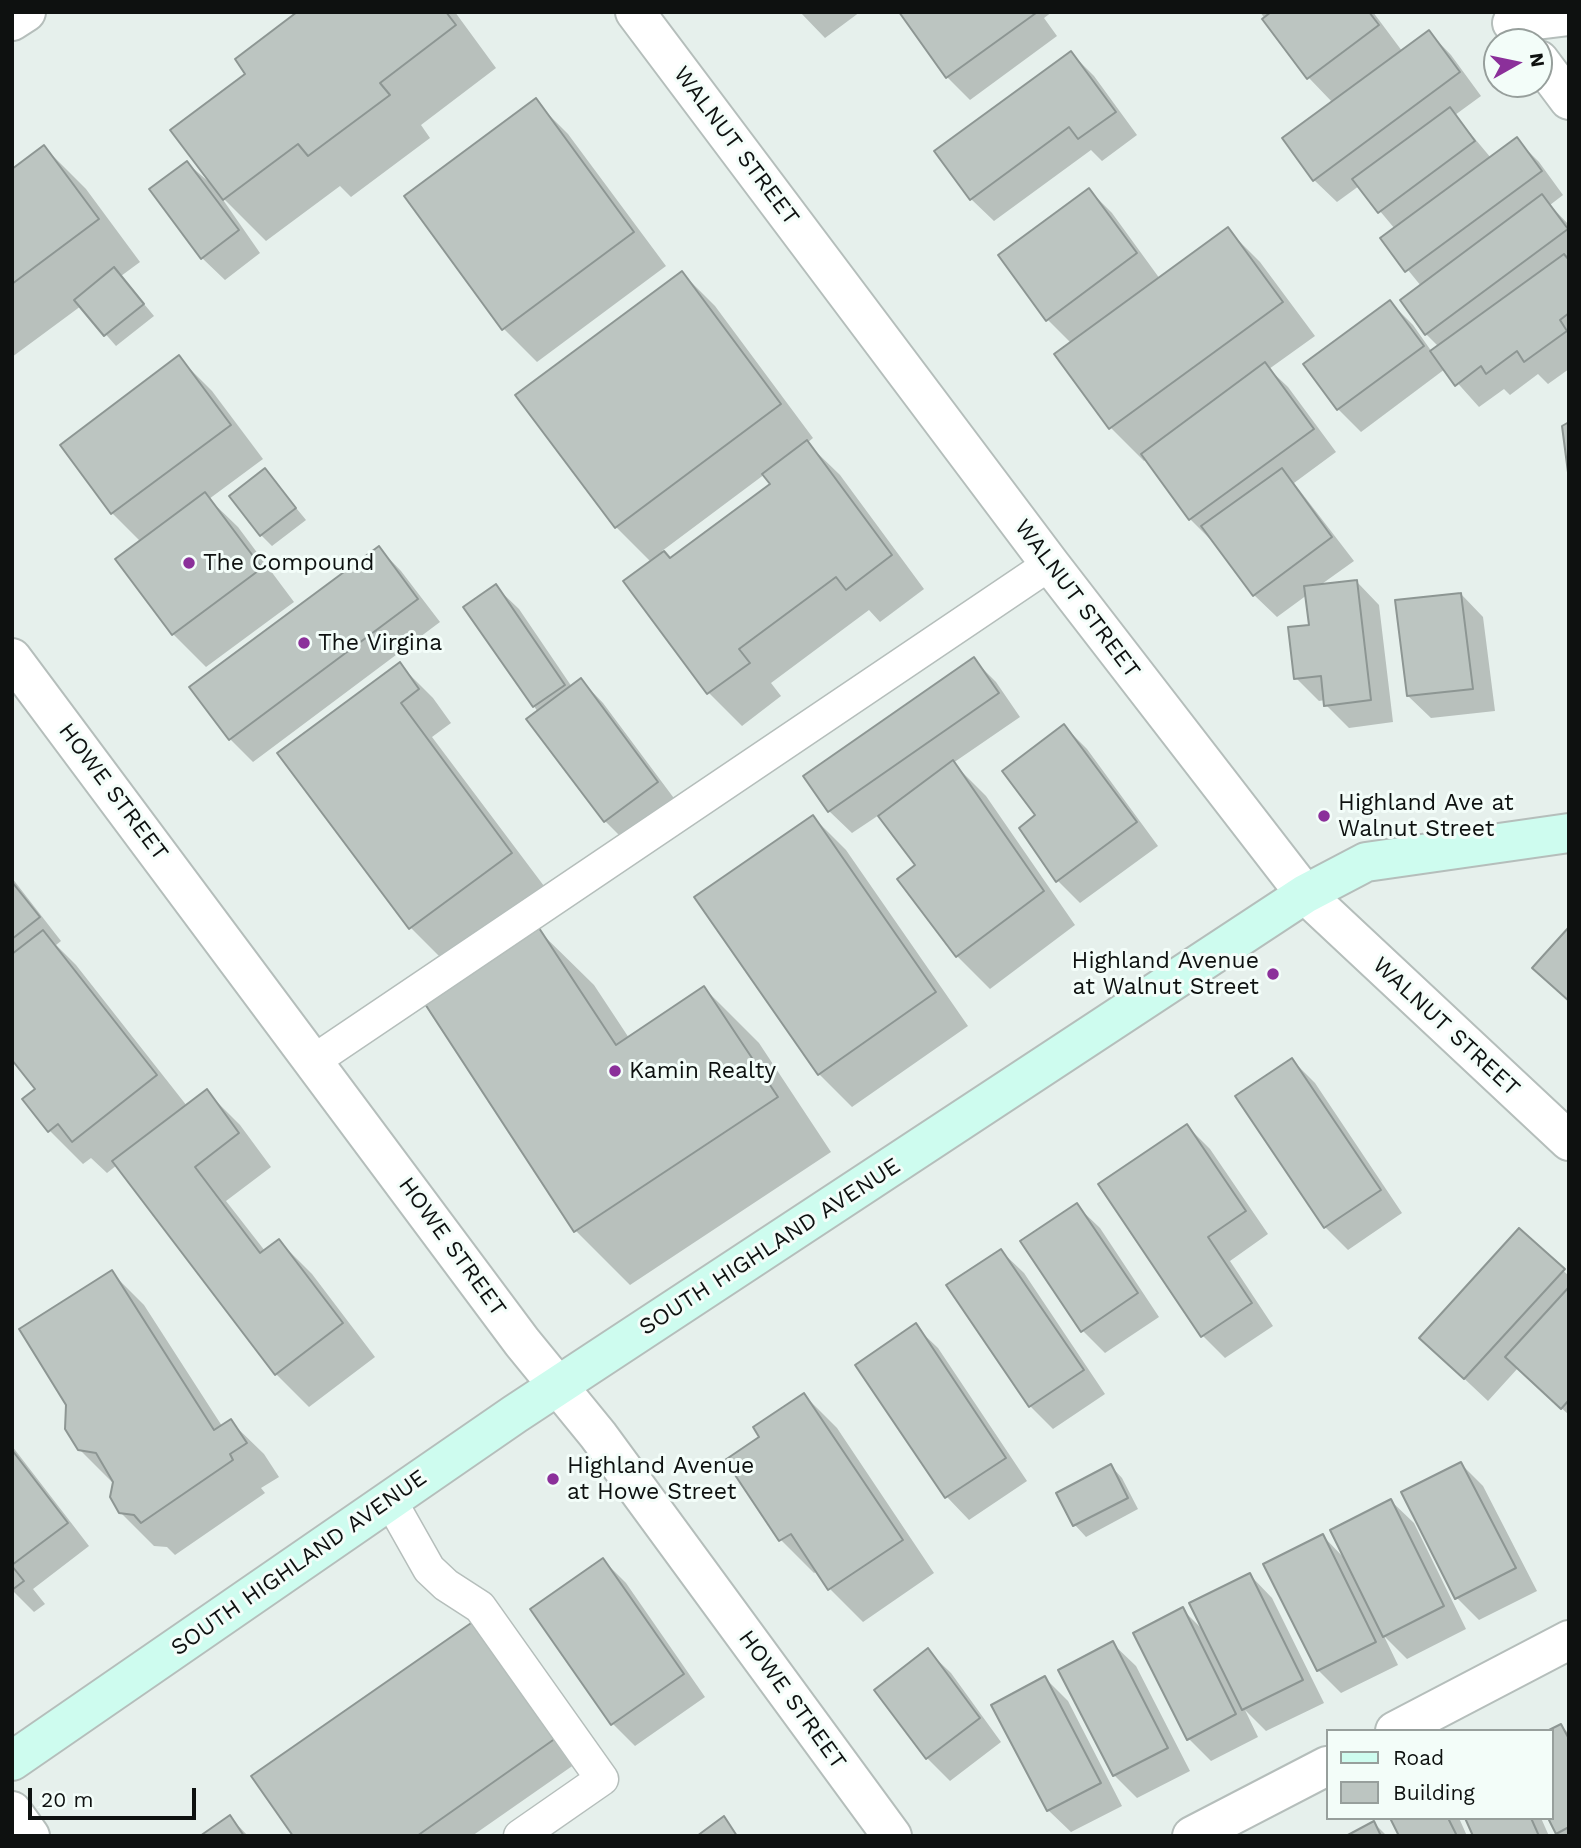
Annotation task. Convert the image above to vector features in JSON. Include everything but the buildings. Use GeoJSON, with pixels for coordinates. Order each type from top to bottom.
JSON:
{"type":"FeatureCollection","features":[{"type":"Feature","properties":{"kind":"main road","name":"SOUTH HIGHLAND AVENUE"},"geometry":{"type":"LineString","coordinates":[[12,1761],[558,1387],[1305,894],[1366,862],[1569,833]]}},
{"type":"Feature","properties":{"kind":"street"},"geometry":{"type":"LineString","coordinates":[[12,21],[26,12]]}},
{"type":"Feature","properties":{"kind":"street","name":"WALNUT STREET"},"geometry":{"type":"LineString","coordinates":[[635,12],[1049,564],[1305,894],[1569,1141]]}},
{"type":"Feature","properties":{"kind":"street"},"geometry":{"type":"LineString","coordinates":[[1514,26],[1569,16]]}},
{"type":"Feature","properties":{"kind":"street"},"geometry":{"type":"LineString","coordinates":[[1553,79],[1569,100]]}},
{"type":"Feature","properties":{"kind":"street","name":"HOWE STREET"},"geometry":{"type":"LineString","coordinates":[[12,658],[315,1060],[522,1342],[598,1435],[892,1836]]}},
{"type":"Feature","properties":{"kind":"street"},"geometry":{"type":"LineString","coordinates":[[1399,1729],[1569,1640]]}},
{"type":"Feature","properties":{"kind":"street"},"geometry":{"type":"LineString","coordinates":[[1192,1836],[1326,1767]]}},
{"type":"Feature","properties":{"kind":"street"},"geometry":{"type":"LineString","coordinates":[[12,1811],[30,1836]]}},
{"type":"Feature","properties":{"kind":"lane"},"geometry":{"type":"LineString","coordinates":[[315,1060],[1049,564]]}},
{"type":"Feature","properties":{"kind":"lane"},"geometry":{"type":"LineString","coordinates":[[390,1500],[429,1569],[446,1586],[480,1607],[601,1780],[520,1836]]}},
{"type":"Feature","properties":{"kind":"place","name":"The Compound"},"geometry":{"type":"Point","coordinates":[189,563]}},
{"type":"Feature","properties":{"kind":"place","name":"The Virgina"},"geometry":{"type":"Point","coordinates":[304,643]}},
{"type":"Feature","properties":{"kind":"place","name":"Highland Ave at Walnut Street"},"geometry":{"type":"Point","coordinates":[1324,816]}},
{"type":"Feature","properties":{"kind":"place","name":"Highland Avenue at Walnut Street"},"geometry":{"type":"Point","coordinates":[1273,974]}},
{"type":"Feature","properties":{"kind":"place","name":"Kamin Realty"},"geometry":{"type":"Point","coordinates":[615,1071]}},
{"type":"Feature","properties":{"kind":"place","name":"Highland Avenue at Howe Street"},"geometry":{"type":"Point","coordinates":[553,1479]}}]}
